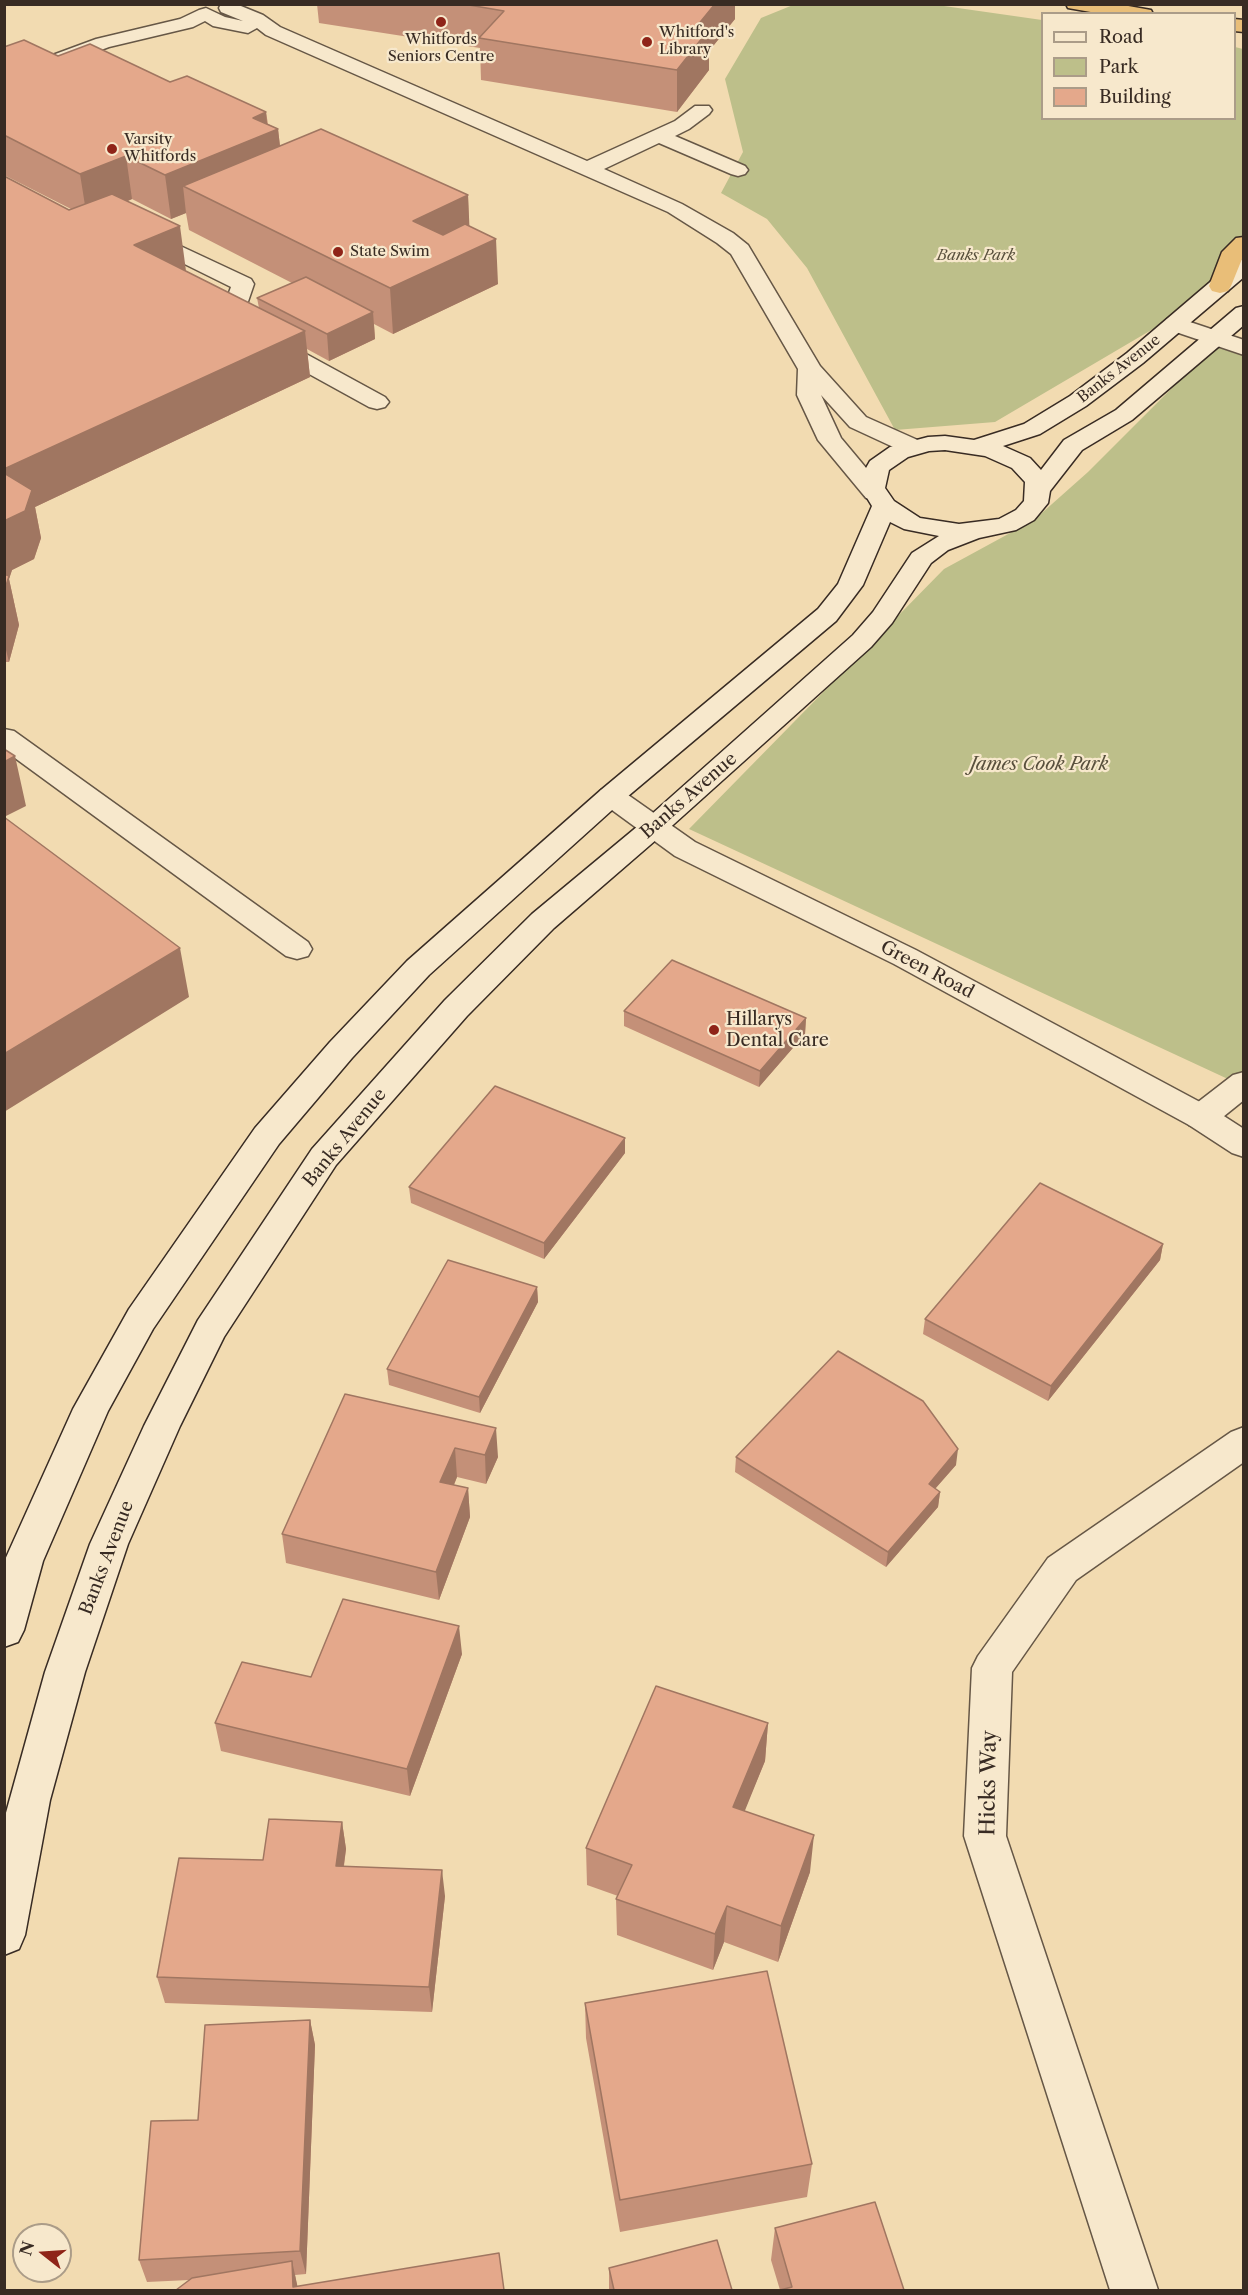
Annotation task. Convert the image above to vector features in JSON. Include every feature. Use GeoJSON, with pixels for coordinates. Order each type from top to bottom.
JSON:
{"type":"FeatureCollection","features":[{"type":"Feature","properties":{"kind":"highway"},"geometry":{"type":"LineString","coordinates":[[1075,4],[1130,12]]}},
{"type":"Feature","properties":{"kind":"highway"},"geometry":{"type":"LineString","coordinates":[[1220,286],[1233,252],[1244,243]]}},
{"type":"Feature","properties":{"kind":"street"},"geometry":{"type":"LineString","coordinates":[[4,80],[67,67],[102,43],[181,13],[221,12],[273,31],[675,208],[725,238],[740,250],[810,369],[858,422],[913,447]]}},
{"type":"Feature","properties":{"kind":"street"},"geometry":{"type":"LineString","coordinates":[[587,170],[682,125],[702,110]]}},
{"type":"Feature","properties":{"kind":"street"},"geometry":{"type":"LineString","coordinates":[[659,136],[738,170]]}},
{"type":"Feature","properties":{"kind":"street"},"geometry":{"type":"LineString","coordinates":[[120,231],[131,231],[152,237],[243,284],[230,321],[377,402]]}},
{"type":"Feature","properties":{"kind":"street","name":"Banks Avenue"},"geometry":{"type":"LineString","coordinates":[[978,446],[1032,429],[1078,401],[1135,358],[1244,265]]}},
{"type":"Feature","properties":{"kind":"street","name":"Banks Avenue"},"geometry":{"type":"LineString","coordinates":[[4,1935],[29,1800],[68,1661],[109,1544],[162,1426],[210,1330],[324,1157],[456,1008],[535,929],[794,704],[862,641],[883,617],[921,558],[939,545],[972,532],[996,528],[1017,520],[1036,503],[1038,490],[1073,445],[1124,415],[1244,313]]}},
{"type":"Feature","properties":{"kind":"street"},"geometry":{"type":"LineString","coordinates":[[1175,324],[1244,348]]}},
{"type":"Feature","properties":{"kind":"street"},"geometry":{"type":"LineString","coordinates":[[810,369],[809,395],[830,440],[879,500],[904,520],[922,527],[972,532]]}},
{"type":"Feature","properties":{"kind":"street"},"geometry":{"type":"LineString","coordinates":[[4,1630],[24,1561],[91,1409],[141,1319],[267,1136],[341,1050],[418,968],[611,796],[827,615],[849,585],[879,500],[873,479],[879,466],[887,459],[913,447],[945,443],[978,446],[1002,453],[1021,463],[1033,476],[1038,490]]}},
{"type":"Feature","properties":{"kind":"street"},"geometry":{"type":"LineString","coordinates":[[4,737],[297,950]]}},
{"type":"Feature","properties":{"kind":"street","name":"Green Road"},"geometry":{"type":"LineString","coordinates":[[611,796],[685,849],[905,957],[1202,1117],[1244,1145]]}},
{"type":"Feature","properties":{"kind":"street"},"geometry":{"type":"LineString","coordinates":[[1202,1117],[1244,1083]]}},
{"type":"Feature","properties":{"kind":"street","name":"Hicks Way"},"geometry":{"type":"LineString","coordinates":[[1134,2290],[985,1836],[992,1668],[1062,1569],[1244,1442]]}},
{"type":"Feature","properties":{"kind":"green space","name":"Banks Park"},"geometry":{"type":"Polygon","coordinates":[[[930,4],[1041,20],[1041,120],[1236,120],[1236,47],[1243,49],[1243,258],[1170,319],[995,422],[895,430],[807,268],[767,219],[721,193],[743,152],[725,79],[761,18],[793,5],[930,4]]]}},
{"type":"Feature","properties":{"kind":"green space","name":"James Cook Park"},"geometry":{"type":"Polygon","coordinates":[[[1214,346],[1243,356],[1243,1086],[689,829],[944,569],[1034,520],[1088,472],[1214,346]]]}},
{"type":"Feature","properties":{"kind":"building"},"geometry":{"type":"Polygon","coordinates":[[[463,4],[715,4],[697,26],[710,28],[677,70],[479,38],[504,11],[463,4]]]}},
{"type":"Feature","properties":{"kind":"building"},"geometry":{"type":"Polygon","coordinates":[[[24,40],[58,56],[90,44],[170,82],[187,76],[266,112],[253,118],[278,129],[165,175],[126,156],[80,174],[4,135],[4,47],[24,40]]]}},
{"type":"Feature","properties":{"kind":"building"},"geometry":{"type":"Polygon","coordinates":[[[321,129],[468,195],[413,221],[443,235],[465,224],[496,239],[390,288],[183,186],[321,129]]]}},
{"type":"Feature","properties":{"kind":"building"},"geometry":{"type":"Polygon","coordinates":[[[4,176],[69,210],[112,194],[180,226],[134,245],[305,331],[4,469],[4,176]]]}},
{"type":"Feature","properties":{"kind":"building"},"geometry":{"type":"Polygon","coordinates":[[[306,277],[373,312],[327,334],[257,298],[306,277]]]}},
{"type":"Feature","properties":{"kind":"building"},"geometry":{"type":"Polygon","coordinates":[[[4,473],[32,490],[25,511],[4,521],[4,473]]]}},
{"type":"Feature","properties":{"kind":"building"},"geometry":{"type":"Polygon","coordinates":[[[4,574],[9,576],[4,592],[4,574]]]}},
{"type":"Feature","properties":{"kind":"building"},"geometry":{"type":"Polygon","coordinates":[[[4,749],[15,756],[4,762],[4,749]]]}},
{"type":"Feature","properties":{"kind":"building"},"geometry":{"type":"Polygon","coordinates":[[[4,817],[180,948],[4,1054],[4,817]]]}},
{"type":"Feature","properties":{"kind":"building","name":"Hillarys Dental Care"},"geometry":{"type":"Polygon","coordinates":[[[672,960],[806,1018],[760,1071],[624,1011],[672,960]]]}},
{"type":"Feature","properties":{"kind":"building"},"geometry":{"type":"Polygon","coordinates":[[[495,1086],[625,1138],[544,1243],[409,1187],[495,1086]]]}},
{"type":"Feature","properties":{"kind":"building"},"geometry":{"type":"Polygon","coordinates":[[[1040,1183],[1163,1244],[1051,1386],[925,1319],[1040,1183]]]}},
{"type":"Feature","properties":{"kind":"building"},"geometry":{"type":"Polygon","coordinates":[[[448,1260],[537,1287],[479,1397],[387,1369],[448,1260]]]}},
{"type":"Feature","properties":{"kind":"building"},"geometry":{"type":"Polygon","coordinates":[[[838,1351],[923,1401],[958,1449],[929,1484],[940,1492],[888,1552],[736,1457],[838,1351]]]}},
{"type":"Feature","properties":{"kind":"building"},"geometry":{"type":"Polygon","coordinates":[[[345,1394],[496,1428],[485,1455],[455,1448],[440,1482],[468,1488],[436,1572],[282,1534],[345,1394]]]}},
{"type":"Feature","properties":{"kind":"building"},"geometry":{"type":"Polygon","coordinates":[[[343,1599],[459,1626],[407,1769],[215,1723],[242,1662],[311,1677],[343,1599]]]}},
{"type":"Feature","properties":{"kind":"building"},"geometry":{"type":"Polygon","coordinates":[[[656,1686],[768,1723],[733,1807],[814,1835],[781,1926],[727,1906],[715,1934],[616,1899],[632,1865],[586,1848],[656,1686]]]}},
{"type":"Feature","properties":{"kind":"building"},"geometry":{"type":"Polygon","coordinates":[[[269,1819],[342,1822],[336,1866],[442,1870],[429,1987],[157,1977],[179,1858],[263,1860],[269,1819]]]}},
{"type":"Feature","properties":{"kind":"building"},"geometry":{"type":"Polygon","coordinates":[[[767,1971],[812,2164],[620,2200],[585,2003],[767,1971]]]}},
{"type":"Feature","properties":{"kind":"building"},"geometry":{"type":"Polygon","coordinates":[[[310,2020],[300,2251],[139,2260],[151,2121],[198,2120],[205,2025],[310,2020]]]}},
{"type":"Feature","properties":{"kind":"building"},"geometry":{"type":"Polygon","coordinates":[[[875,2202],[904,2290],[780,2290],[792,2287],[775,2228],[875,2202]]]}},
{"type":"Feature","properties":{"kind":"building"},"geometry":{"type":"Polygon","coordinates":[[[717,2240],[732,2290],[614,2290],[609,2268],[717,2240]]]}},
{"type":"Feature","properties":{"kind":"building"},"geometry":{"type":"Polygon","coordinates":[[[499,2253],[504,2290],[176,2290],[192,2278],[292,2261],[293,2287],[499,2253]]]}},
{"type":"Feature","properties":{"kind":"place","name":"Whitfords Seniors Centre"},"geometry":{"type":"Point","coordinates":[441,22]}},
{"type":"Feature","properties":{"kind":"place","name":"Whitford's Library"},"geometry":{"type":"Point","coordinates":[647,42]}},
{"type":"Feature","properties":{"kind":"place","name":"Varsity Whitfords"},"geometry":{"type":"Point","coordinates":[112,149]}},
{"type":"Feature","properties":{"kind":"place","name":"State Swim"},"geometry":{"type":"Point","coordinates":[338,252]}},
{"type":"Feature","properties":{"kind":"place","name":"Hillarys Dental Care"},"geometry":{"type":"Point","coordinates":[714,1030]}}]}
